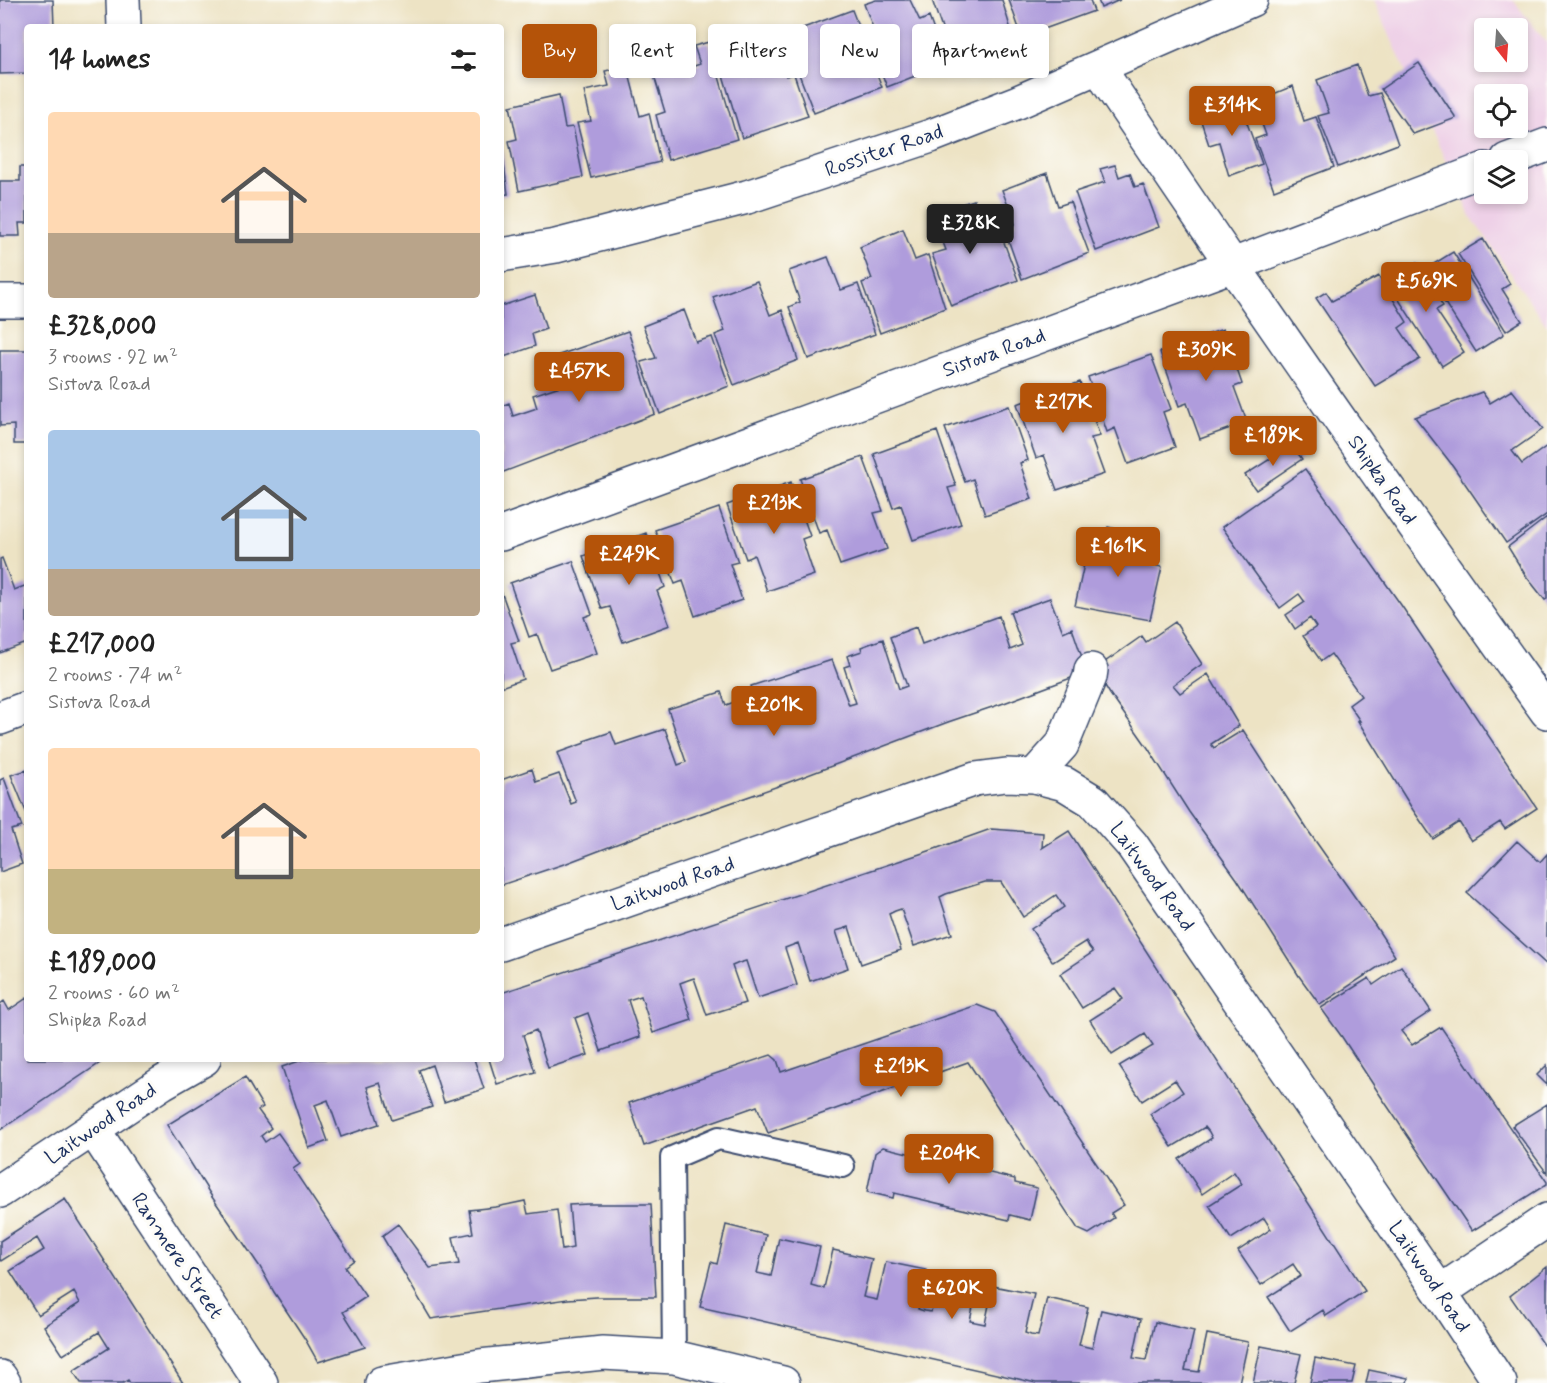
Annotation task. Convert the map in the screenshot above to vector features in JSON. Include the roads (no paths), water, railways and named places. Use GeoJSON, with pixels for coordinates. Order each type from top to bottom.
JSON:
{"type":"FeatureCollection","features":[{"type":"Feature","properties":{"kind":"street"},"geometry":{"type":"LineString","coordinates":[[123,0],[124,24]]}},
{"type":"Feature","properties":{"kind":"street","name":"Rossiter Road"},"geometry":{"type":"LineString","coordinates":[[504,255],[556,246],[747,197],[931,136],[1018,102],[1251,0]]}},
{"type":"Feature","properties":{"kind":"street","name":"Shipka Road"},"geometry":{"type":"LineString","coordinates":[[1102,66],[1108,82],[1199,218],[1547,712]]}},
{"type":"Feature","properties":{"kind":"street"},"geometry":{"type":"LineString","coordinates":[[1528,152],[1547,145]]}},
{"type":"Feature","properties":{"kind":"street","name":"Sistova Road"},"geometry":{"type":"LineString","coordinates":[[504,533],[1233,266],[1474,173]]}},
{"type":"Feature","properties":{"kind":"street"},"geometry":{"type":"LineString","coordinates":[[0,302],[24,301]]}},
{"type":"Feature","properties":{"kind":"street"},"geometry":{"type":"LineString","coordinates":[[1034,776],[1062,745],[1091,670]]}},
{"type":"Feature","properties":{"kind":"street"},"geometry":{"type":"LineString","coordinates":[[0,718],[24,709]]}},
{"type":"Feature","properties":{"kind":"street","name":"Laitwood Road"},"geometry":{"type":"LineString","coordinates":[[504,943],[975,779],[1006,775],[1034,776],[1065,784],[1093,801],[1132,845],[1440,1292],[1500,1383]]}},
{"type":"Feature","properties":{"kind":"street","name":"Laitwood Road"},"geometry":{"type":"LineString","coordinates":[[0,1191],[162,1083],[199,1062]]}},
{"type":"Feature","properties":{"kind":"street","name":"Ranmere Street"},"geometry":{"type":"LineString","coordinates":[[93,1129],[261,1383]]}},
{"type":"Feature","properties":{"kind":"street"},"geometry":{"type":"LineString","coordinates":[[1440,1292],[1547,1220]]}},
{"type":"Feature","properties":{"kind":"street"},"geometry":{"type":"LineString","coordinates":[[382,1383],[480,1366],[603,1353],[674,1357],[783,1383]]}},
{"type":"Feature","properties":{"kind":"street"},"geometry":{"type":"LineString","coordinates":[[0,1377],[4,1383]]}},
{"type":"Feature","properties":{"kind":"lane"},"geometry":{"type":"LineString","coordinates":[[674,1357],[672,1158],[719,1138],[843,1166]]}}]}
